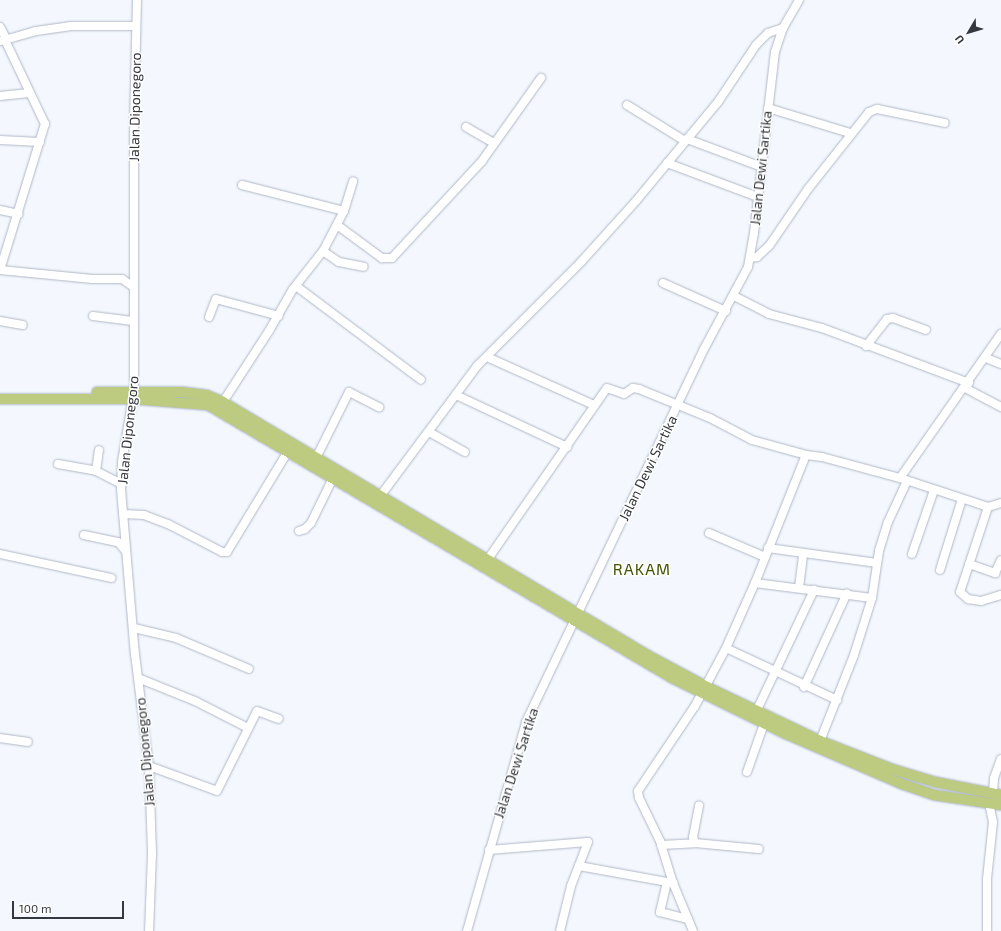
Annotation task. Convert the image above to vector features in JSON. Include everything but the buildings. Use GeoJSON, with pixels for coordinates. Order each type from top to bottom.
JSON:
{"type":"FeatureCollection","features":[{"type":"Feature","properties":{"kind":"main road"},"geometry":{"type":"LineString","coordinates":[[0,393],[134,395],[208,405],[290,447],[316,458],[380,495],[481,559],[577,617],[705,690],[755,714],[820,741],[934,795],[950,797],[994,797]]}},
{"type":"Feature","properties":{"kind":"main road"},"geometry":{"type":"LineString","coordinates":[[0,399],[197,393],[223,402],[333,478],[481,559]]}},
{"type":"Feature","properties":{"kind":"main road"},"geometry":{"type":"LineString","coordinates":[[755,714],[764,724],[884,771],[953,786],[994,797],[1001,805]]}},
{"type":"Feature","properties":{"kind":"street","name":"Jalan Diponegoro"},"geometry":{"type":"LineString","coordinates":[[137,0],[133,321],[134,395],[122,462],[122,484],[124,550],[149,766],[152,854],[148,931]]}},
{"type":"Feature","properties":{"kind":"street","name":"Jalan Dewi Sartika"},"geometry":{"type":"LineString","coordinates":[[467,931],[526,722],[677,406],[734,296],[750,258],[762,167],[772,66],[783,28],[799,0]]}},
{"type":"Feature","properties":{"kind":"street"},"geometry":{"type":"LineString","coordinates":[[4,41],[36,31],[70,26],[136,26]]}},
{"type":"Feature","properties":{"kind":"street"},"geometry":{"type":"LineString","coordinates":[[0,27],[4,41],[45,124],[19,214],[0,270],[93,280],[122,280],[134,286]]}},
{"type":"Feature","properties":{"kind":"street"},"geometry":{"type":"LineString","coordinates":[[380,495],[486,357],[581,262],[668,163],[724,95],[756,45],[768,33],[783,28]]}},
{"type":"Feature","properties":{"kind":"street"},"geometry":{"type":"LineString","coordinates":[[337,225],[382,258],[390,260],[459,187],[494,143],[541,78]]}},
{"type":"Feature","properties":{"kind":"street"},"geometry":{"type":"LineString","coordinates":[[0,96],[29,93]]}},
{"type":"Feature","properties":{"kind":"street"},"geometry":{"type":"LineString","coordinates":[[627,105],[686,140],[762,167]]}},
{"type":"Feature","properties":{"kind":"street"},"geometry":{"type":"LineString","coordinates":[[768,108],[850,133]]}},
{"type":"Feature","properties":{"kind":"street"},"geometry":{"type":"LineString","coordinates":[[750,258],[756,257],[769,246],[850,133],[872,110],[945,123]]}},
{"type":"Feature","properties":{"kind":"street"},"geometry":{"type":"LineString","coordinates":[[466,127],[494,143]]}},
{"type":"Feature","properties":{"kind":"street"},"geometry":{"type":"LineString","coordinates":[[0,140],[40,142]]}},
{"type":"Feature","properties":{"kind":"street"},"geometry":{"type":"LineString","coordinates":[[668,163],[758,196]]}},
{"type":"Feature","properties":{"kind":"street"},"geometry":{"type":"LineString","coordinates":[[223,402],[279,316],[296,286],[323,251],[344,211],[353,181]]}},
{"type":"Feature","properties":{"kind":"street"},"geometry":{"type":"LineString","coordinates":[[242,185],[344,211]]}},
{"type":"Feature","properties":{"kind":"street"},"geometry":{"type":"LineString","coordinates":[[0,210],[19,214]]}},
{"type":"Feature","properties":{"kind":"street"},"geometry":{"type":"LineString","coordinates":[[323,251],[339,262],[364,267]]}},
{"type":"Feature","properties":{"kind":"street"},"geometry":{"type":"LineString","coordinates":[[663,283],[726,311]]}},
{"type":"Feature","properties":{"kind":"street"},"geometry":{"type":"LineString","coordinates":[[296,286],[421,380]]}},
{"type":"Feature","properties":{"kind":"street"},"geometry":{"type":"LineString","coordinates":[[734,296],[769,314],[822,328],[967,385],[1001,407]]}},
{"type":"Feature","properties":{"kind":"street"},"geometry":{"type":"LineString","coordinates":[[209,317],[216,299],[279,316]]}},
{"type":"Feature","properties":{"kind":"street"},"geometry":{"type":"LineString","coordinates":[[93,316],[133,321]]}},
{"type":"Feature","properties":{"kind":"street"},"geometry":{"type":"LineString","coordinates":[[866,346],[887,319],[893,318],[926,330]]}},
{"type":"Feature","properties":{"kind":"street"},"geometry":{"type":"LineString","coordinates":[[0,321],[23,325]]}},
{"type":"Feature","properties":{"kind":"street"},"geometry":{"type":"LineString","coordinates":[[820,741],[837,700],[872,598],[877,563],[888,522],[903,479],[1001,334]]}},
{"type":"Feature","properties":{"kind":"street"},"geometry":{"type":"LineString","coordinates":[[486,357],[594,404]]}},
{"type":"Feature","properties":{"kind":"street"},"geometry":{"type":"LineString","coordinates":[[986,358],[1001,364]]}},
{"type":"Feature","properties":{"kind":"street"},"geometry":{"type":"LineString","coordinates":[[481,559],[567,447],[594,404],[607,388],[624,394],[634,387],[677,406],[710,418],[752,440],[806,455],[822,456],[903,479],[988,507],[1001,503]]}},
{"type":"Feature","properties":{"kind":"street"},"geometry":{"type":"LineString","coordinates":[[316,458],[349,392],[379,407]]}},
{"type":"Feature","properties":{"kind":"street"},"geometry":{"type":"LineString","coordinates":[[456,395],[567,447]]}},
{"type":"Feature","properties":{"kind":"street"},"geometry":{"type":"LineString","coordinates":[[429,432],[466,452]]}},
{"type":"Feature","properties":{"kind":"street"},"geometry":{"type":"LineString","coordinates":[[123,514],[144,515],[158,520],[224,553],[228,550],[290,447]]}},
{"type":"Feature","properties":{"kind":"street"},"geometry":{"type":"LineString","coordinates":[[96,472],[99,450]]}},
{"type":"Feature","properties":{"kind":"street"},"geometry":{"type":"LineString","coordinates":[[693,931],[670,882],[661,845],[638,791],[705,690],[726,648],[755,583],[806,455]]}},
{"type":"Feature","properties":{"kind":"street"},"geometry":{"type":"LineString","coordinates":[[58,464],[96,472],[122,484]]}},
{"type":"Feature","properties":{"kind":"street"},"geometry":{"type":"LineString","coordinates":[[299,530],[306,529],[311,523],[333,478]]}},
{"type":"Feature","properties":{"kind":"street"},"geometry":{"type":"LineString","coordinates":[[912,554],[934,490]]}},
{"type":"Feature","properties":{"kind":"street"},"geometry":{"type":"LineString","coordinates":[[940,570],[962,498]]}},
{"type":"Feature","properties":{"kind":"street"},"geometry":{"type":"LineString","coordinates":[[988,507],[960,592],[962,596],[981,601],[1001,595]]}},
{"type":"Feature","properties":{"kind":"street"},"geometry":{"type":"LineString","coordinates":[[709,533],[765,557]]}},
{"type":"Feature","properties":{"kind":"street"},"geometry":{"type":"LineString","coordinates":[[84,535],[118,542],[124,550]]}},
{"type":"Feature","properties":{"kind":"street"},"geometry":{"type":"LineString","coordinates":[[768,548],[877,563]]}},
{"type":"Feature","properties":{"kind":"street"},"geometry":{"type":"LineString","coordinates":[[0,554],[111,578]]}},
{"type":"Feature","properties":{"kind":"street"},"geometry":{"type":"LineString","coordinates":[[799,588],[803,554]]}},
{"type":"Feature","properties":{"kind":"street"},"geometry":{"type":"LineString","coordinates":[[969,564],[995,574],[1001,560]]}},
{"type":"Feature","properties":{"kind":"street"},"geometry":{"type":"LineString","coordinates":[[755,583],[872,598]]}},
{"type":"Feature","properties":{"kind":"street"},"geometry":{"type":"LineString","coordinates":[[755,714],[773,672],[814,590]]}},
{"type":"Feature","properties":{"kind":"street"},"geometry":{"type":"LineString","coordinates":[[804,687],[847,594]]}},
{"type":"Feature","properties":{"kind":"street"},"geometry":{"type":"LineString","coordinates":[[134,628],[176,638],[249,669]]}},
{"type":"Feature","properties":{"kind":"street"},"geometry":{"type":"LineString","coordinates":[[726,648],[804,687],[837,700]]}},
{"type":"Feature","properties":{"kind":"street"},"geometry":{"type":"LineString","coordinates":[[138,678],[195,701],[248,728]]}},
{"type":"Feature","properties":{"kind":"street"},"geometry":{"type":"LineString","coordinates":[[149,766],[217,791],[258,710],[279,719]]}},
{"type":"Feature","properties":{"kind":"street"},"geometry":{"type":"LineString","coordinates":[[747,772],[764,724]]}},
{"type":"Feature","properties":{"kind":"street"},"geometry":{"type":"LineString","coordinates":[[0,738],[28,742]]}},
{"type":"Feature","properties":{"kind":"street"},"geometry":{"type":"LineString","coordinates":[[987,931],[988,873],[993,822],[994,778],[1001,759]]}},
{"type":"Feature","properties":{"kind":"street"},"geometry":{"type":"LineString","coordinates":[[695,843],[693,836],[699,806]]}},
{"type":"Feature","properties":{"kind":"street"},"geometry":{"type":"LineString","coordinates":[[489,850],[588,842],[579,866],[560,931]]}},
{"type":"Feature","properties":{"kind":"street"},"geometry":{"type":"LineString","coordinates":[[661,845],[695,843],[759,849]]}},
{"type":"Feature","properties":{"kind":"street"},"geometry":{"type":"LineString","coordinates":[[579,866],[670,882]]}},
{"type":"Feature","properties":{"kind":"street"},"geometry":{"type":"LineString","coordinates":[[670,882],[660,912],[688,919]]}},
{"type":"Feature","properties":{"kind":"district","name":"RAKAM"},"geometry":{"type":"Point","coordinates":[642,569]}}]}
